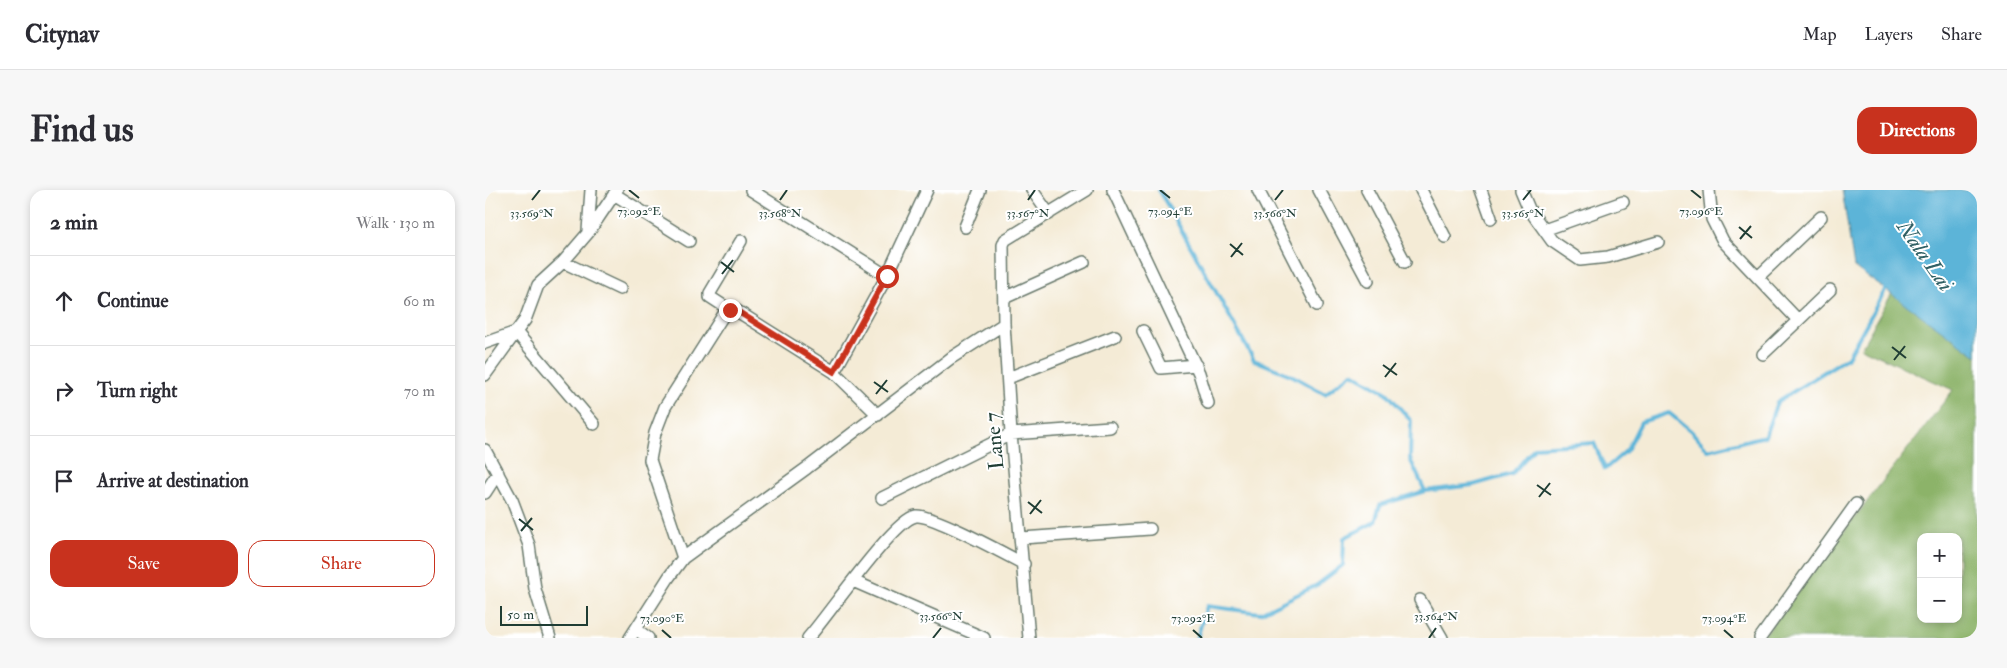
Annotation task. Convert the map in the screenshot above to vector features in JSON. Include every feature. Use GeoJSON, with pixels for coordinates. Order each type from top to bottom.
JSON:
{"type":"FeatureCollection","features":[{"type":"Feature","properties":{"kind":"street"},"geometry":{"type":"LineString","coordinates":[[588,233],[591,190]]}},
{"type":"Feature","properties":{"kind":"street"},"geometry":{"type":"LineString","coordinates":[[751,190],[887,276]]}},
{"type":"Feature","properties":{"kind":"street"},"geometry":{"type":"LineString","coordinates":[[834,372],[887,276],[927,190]]}},
{"type":"Feature","properties":{"kind":"street"},"geometry":{"type":"LineString","coordinates":[[965,227],[980,190]]}},
{"type":"Feature","properties":{"kind":"street"},"geometry":{"type":"LineString","coordinates":[[1032,190],[1049,214],[1087,190]]}},
{"type":"Feature","properties":{"kind":"street"},"geometry":{"type":"LineString","coordinates":[[1113,190],[1196,365],[1208,403]]}},
{"type":"Feature","properties":{"kind":"street"},"geometry":{"type":"LineString","coordinates":[[1258,190],[1317,305]]}},
{"type":"Feature","properties":{"kind":"street"},"geometry":{"type":"LineString","coordinates":[[1319,190],[1368,281]]}},
{"type":"Feature","properties":{"kind":"street"},"geometry":{"type":"LineString","coordinates":[[1367,190],[1405,262]]}},
{"type":"Feature","properties":{"kind":"street"},"geometry":{"type":"LineString","coordinates":[[1421,190],[1445,237]]}},
{"type":"Feature","properties":{"kind":"street"},"geometry":{"type":"LineString","coordinates":[[1481,190],[1491,218]]}},
{"type":"Feature","properties":{"kind":"street"},"geometry":{"type":"LineString","coordinates":[[1521,190],[1529,209],[1552,241],[1581,260],[1609,258],[1658,242]]}},
{"type":"Feature","properties":{"kind":"street"},"geometry":{"type":"LineString","coordinates":[[1709,190],[1712,220],[1723,241],[1798,320]]}},
{"type":"Feature","properties":{"kind":"street"},"geometry":{"type":"LineString","coordinates":[[485,375],[525,320],[538,285],[563,262],[588,233],[615,192],[689,241]]}},
{"type":"Feature","properties":{"kind":"street"},"geometry":{"type":"LineString","coordinates":[[1544,230],[1623,202]]}},
{"type":"Feature","properties":{"kind":"street","name":"Lane 7"},"geometry":{"type":"LineString","coordinates":[[1029,638],[1022,538],[1011,434],[1004,324],[1002,250],[1005,240],[1049,214]]}},
{"type":"Feature","properties":{"kind":"street"},"geometry":{"type":"LineString","coordinates":[[1758,278],[1821,217]]}},
{"type":"Feature","properties":{"kind":"street"},"geometry":{"type":"LineString","coordinates":[[741,241],[710,293],[710,297],[730,310],[737,311],[834,372],[878,414]]}},
{"type":"Feature","properties":{"kind":"street"},"geometry":{"type":"LineString","coordinates":[[563,262],[620,290]]}},
{"type":"Feature","properties":{"kind":"street"},"geometry":{"type":"LineString","coordinates":[[1003,298],[1083,262]]}},
{"type":"Feature","properties":{"kind":"street"},"geometry":{"type":"LineString","coordinates":[[1763,354],[1830,290]]}},
{"type":"Feature","properties":{"kind":"street"},"geometry":{"type":"LineString","coordinates":[[683,558],[650,460],[655,434],[665,406],[724,314],[730,310]]}},
{"type":"Feature","properties":{"kind":"street"},"geometry":{"type":"LineString","coordinates":[[648,638],[633,633],[683,558],[807,468],[951,358],[1004,324]]}},
{"type":"Feature","properties":{"kind":"street"},"geometry":{"type":"LineString","coordinates":[[1143,331],[1161,368],[1196,365]]}},
{"type":"Feature","properties":{"kind":"street"},"geometry":{"type":"LineString","coordinates":[[485,343],[516,332]]}},
{"type":"Feature","properties":{"kind":"street"},"geometry":{"type":"LineString","coordinates":[[516,332],[593,424]]}},
{"type":"Feature","properties":{"kind":"street"},"geometry":{"type":"LineString","coordinates":[[1008,378],[1115,336]]}},
{"type":"Feature","properties":{"kind":"street"},"geometry":{"type":"LineString","coordinates":[[882,498],[1011,434],[1109,427]]}},
{"type":"Feature","properties":{"kind":"street"},"geometry":{"type":"LineString","coordinates":[[485,450],[512,500],[529,545],[535,589],[550,638]]}},
{"type":"Feature","properties":{"kind":"street"},"geometry":{"type":"LineString","coordinates":[[485,493],[498,473]]}},
{"type":"Feature","properties":{"kind":"street"},"geometry":{"type":"LineString","coordinates":[[1760,638],[1856,504]]}},
{"type":"Feature","properties":{"kind":"street"},"geometry":{"type":"LineString","coordinates":[[808,638],[887,540],[903,522],[914,516],[923,517],[965,534],[1024,564]]}},
{"type":"Feature","properties":{"kind":"street"},"geometry":{"type":"LineString","coordinates":[[1022,538],[1150,529]]}},
{"type":"Feature","properties":{"kind":"street"},"geometry":{"type":"LineString","coordinates":[[853,581],[984,638]]}},
{"type":"Feature","properties":{"kind":"street"},"geometry":{"type":"LineString","coordinates":[[1420,600],[1442,638]]}},
{"type":"Feature","properties":{"kind":"green space"},"geometry":{"type":"Polygon","coordinates":[[[1896,286],[1977,336],[1977,638],[1762,638],[1953,390],[1861,348],[1896,286]]]}},
{"type":"Feature","properties":{"kind":"water","name":"Nala Lai"},"geometry":{"type":"Polygon","coordinates":[[[1842,190],[1977,190],[1977,356],[1854,267],[1842,190]]]}},
{"type":"Feature","properties":{"kind":"waterway"},"geometry":{"type":"LineString","coordinates":[[1159,190],[1254,360],[1293,376],[1325,394],[1352,373],[1387,393],[1411,421],[1410,459],[1425,491],[1473,485],[1512,474],[1535,447],[1594,443],[1605,469],[1627,450],[1641,422],[1669,413],[1691,431],[1708,450],[1765,436],[1777,402],[1848,357],[1888,285]]}},
{"type":"Feature","properties":{"kind":"waterway"},"geometry":{"type":"LineString","coordinates":[[1197,638],[1207,606],[1260,613],[1317,585],[1343,565],[1344,538],[1375,522],[1380,505],[1425,491]]}},
{"type":"Feature","properties":{"kind":"route"},"geometry":{"type":"LineString","coordinates":[[730,310],[737,311],[834,372],[887,276]]}}]}
